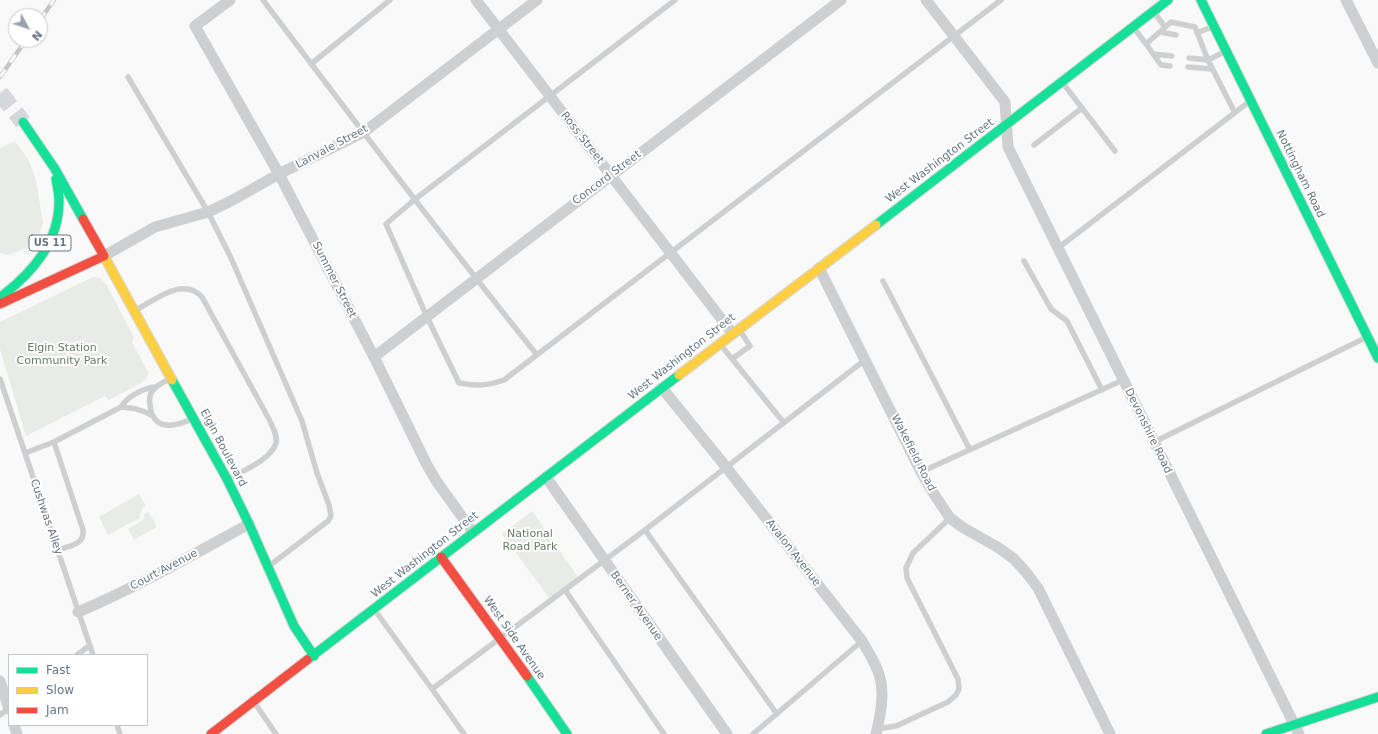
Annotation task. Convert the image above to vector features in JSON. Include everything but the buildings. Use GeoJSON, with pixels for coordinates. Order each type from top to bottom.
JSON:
{"type":"FeatureCollection","features":[{"type":"Feature","properties":{"kind":"street","name":"Summer Street"},"geometry":{"type":"LineString","coordinates":[[230,0],[195,26],[279,174],[374,357],[427,465],[437,482],[473,532]]}},
{"type":"Feature","properties":{"kind":"street","name":"Ross Street"},"geometry":{"type":"LineString","coordinates":[[476,0],[670,253],[736,331]]}},
{"type":"Feature","properties":{"kind":"street","name":"Lanvale Street"},"geometry":{"type":"LineString","coordinates":[[104,256],[155,227],[208,212],[279,174],[364,132],[537,0]]}},
{"type":"Feature","properties":{"kind":"street","name":"Concord Street"},"geometry":{"type":"LineString","coordinates":[[374,357],[841,0]]}},
{"type":"Feature","properties":{"kind":"street","name":"Devonshire Road"},"geometry":{"type":"LineString","coordinates":[[926,0],[1005,102],[1008,147],[1297,729]]}},
{"type":"Feature","properties":{"kind":"street","name":"West Washington Street"},"geometry":{"type":"LineString","coordinates":[[211,734],[1168,0]]}},
{"type":"Feature","properties":{"kind":"street","name":"Nottingham Road"},"geometry":{"type":"LineString","coordinates":[[1201,0],[1378,358]]}},
{"type":"Feature","properties":{"kind":"street"},"geometry":{"type":"LineString","coordinates":[[1346,0],[1377,58]]}},
{"type":"Feature","properties":{"kind":"street","name":"US 11"},"geometry":{"type":"LineString","coordinates":[[23,122],[55,169],[104,256]]}},
{"type":"Feature","properties":{"kind":"street","name":"US 11"},"geometry":{"type":"LineString","coordinates":[[0,298],[30,273],[42,257],[51,239],[57,222],[59,201],[55,169]]}},
{"type":"Feature","properties":{"kind":"street"},"geometry":{"type":"LineString","coordinates":[[0,304],[104,256]]}},
{"type":"Feature","properties":{"kind":"street","name":"Elgin Boulevard"},"geometry":{"type":"LineString","coordinates":[[104,256],[228,479],[294,626],[314,656]]}},
{"type":"Feature","properties":{"kind":"street","name":"Wakefield Road"},"geometry":{"type":"LineString","coordinates":[[819,268],[921,472],[932,491],[950,518],[1014,559],[1038,588],[1110,734]]}},
{"type":"Feature","properties":{"kind":"street","name":"Avalon Avenue"},"geometry":{"type":"LineString","coordinates":[[662,388],[726,467],[862,641],[877,670],[880,682],[882,696],[877,731]]}},
{"type":"Feature","properties":{"kind":"street","name":"Berner Avenue"},"geometry":{"type":"LineString","coordinates":[[546,477],[726,734]]}},
{"type":"Feature","properties":{"kind":"street","name":"Court Avenue"},"geometry":{"type":"LineString","coordinates":[[78,612],[110,599],[143,582],[248,524]]}},
{"type":"Feature","properties":{"kind":"street","name":"West Side Avenue"},"geometry":{"type":"LineString","coordinates":[[441,557],[501,639],[567,734]]}},
{"type":"Feature","properties":{"kind":"street"},"geometry":{"type":"LineString","coordinates":[[0,681],[8,705]]}},
{"type":"Feature","properties":{"kind":"street"},"geometry":{"type":"LineString","coordinates":[[1266,734],[1297,729],[1378,697]]}},
{"type":"Feature","properties":{"kind":"lane"},"geometry":{"type":"LineString","coordinates":[[263,0],[414,200],[537,355]]}},
{"type":"Feature","properties":{"kind":"lane"},"geometry":{"type":"LineString","coordinates":[[311,64],[390,0]]}},
{"type":"Feature","properties":{"kind":"lane"},"geometry":{"type":"LineString","coordinates":[[676,0],[414,200],[386,224],[427,316],[459,382],[477,386],[490,385],[504,380],[1001,0]]}},
{"type":"Feature","properties":{"kind":"lane"},"geometry":{"type":"LineString","coordinates":[[1153,11],[1165,27]]}},
{"type":"Feature","properties":{"kind":"lane"},"geometry":{"type":"LineString","coordinates":[[1146,44],[1171,22],[1195,27],[1212,69],[1235,113]]}},
{"type":"Feature","properties":{"kind":"lane"},"geometry":{"type":"LineString","coordinates":[[1197,33],[1214,26]]}},
{"type":"Feature","properties":{"kind":"lane"},"geometry":{"type":"LineString","coordinates":[[1133,27],[1161,65],[1170,66]]}},
{"type":"Feature","properties":{"kind":"lane"},"geometry":{"type":"LineString","coordinates":[[1160,32],[1176,35]]}},
{"type":"Feature","properties":{"kind":"lane"},"geometry":{"type":"LineString","coordinates":[[1192,38],[1199,40]]}},
{"type":"Feature","properties":{"kind":"lane"},"geometry":{"type":"LineString","coordinates":[[1189,58],[1208,60],[1226,51]]}},
{"type":"Feature","properties":{"kind":"lane"},"geometry":{"type":"LineString","coordinates":[[1153,54],[1172,56]]}},
{"type":"Feature","properties":{"kind":"lane"},"geometry":{"type":"LineString","coordinates":[[1188,67],[1212,69]]}},
{"type":"Feature","properties":{"kind":"lane"},"geometry":{"type":"LineString","coordinates":[[128,77],[208,212],[231,258],[302,421],[317,473],[330,505],[331,516],[328,521],[268,568]]}},
{"type":"Feature","properties":{"kind":"lane"},"geometry":{"type":"LineString","coordinates":[[1062,82],[1116,151]]}},
{"type":"Feature","properties":{"kind":"lane"},"geometry":{"type":"LineString","coordinates":[[1058,248],[1250,101]]}},
{"type":"Feature","properties":{"kind":"lane"},"geometry":{"type":"LineString","coordinates":[[1034,145],[1082,108]]}},
{"type":"Feature","properties":{"kind":"lane"},"geometry":{"type":"LineString","coordinates":[[1024,261],[1051,309],[1067,321],[1102,390]]}},
{"type":"Feature","properties":{"kind":"lane"},"geometry":{"type":"LineString","coordinates":[[883,281],[970,450]]}},
{"type":"Feature","properties":{"kind":"lane"},"geometry":{"type":"LineString","coordinates":[[134,311],[172,290],[191,288],[202,296],[275,431],[276,442],[272,451],[264,459],[228,479]]}},
{"type":"Feature","properties":{"kind":"lane"},"geometry":{"type":"LineString","coordinates":[[732,359],[750,346],[736,331]]}},
{"type":"Feature","properties":{"kind":"lane"},"geometry":{"type":"LineString","coordinates":[[1154,442],[1367,337]]}},
{"type":"Feature","properties":{"kind":"lane"},"geometry":{"type":"LineString","coordinates":[[720,344],[784,422]]}},
{"type":"Feature","properties":{"kind":"lane"},"geometry":{"type":"LineString","coordinates":[[432,689],[501,639],[645,530],[866,360]]}},
{"type":"Feature","properties":{"kind":"lane"},"geometry":{"type":"LineString","coordinates":[[121,407],[125,400],[172,378]]}},
{"type":"Feature","properties":{"kind":"lane","name":"Cushwas Alley"},"geometry":{"type":"LineString","coordinates":[[0,379],[92,654]]}},
{"type":"Feature","properties":{"kind":"lane"},"geometry":{"type":"LineString","coordinates":[[921,472],[1123,380]]}},
{"type":"Feature","properties":{"kind":"lane"},"geometry":{"type":"LineString","coordinates":[[151,415],[149,403],[150,394],[155,387]]}},
{"type":"Feature","properties":{"kind":"lane"},"geometry":{"type":"LineString","coordinates":[[25,454],[54,442],[121,407],[135,408],[145,411],[162,424],[170,425],[182,423],[194,418]]}},
{"type":"Feature","properties":{"kind":"lane"},"geometry":{"type":"LineString","coordinates":[[54,442],[84,536],[75,544],[58,550]]}},
{"type":"Feature","properties":{"kind":"lane"},"geometry":{"type":"LineString","coordinates":[[877,731],[896,726],[948,702],[956,695],[959,689],[958,679],[906,578],[906,568],[913,552],[950,518]]}},
{"type":"Feature","properties":{"kind":"lane"},"geometry":{"type":"LineString","coordinates":[[645,530],[777,714]]}},
{"type":"Feature","properties":{"kind":"lane"},"geometry":{"type":"LineString","coordinates":[[565,590],[664,734]]}},
{"type":"Feature","properties":{"kind":"lane"},"geometry":{"type":"LineString","coordinates":[[374,609],[462,733]]}},
{"type":"Feature","properties":{"kind":"lane"},"geometry":{"type":"LineString","coordinates":[[753,734],[862,641]]}},
{"type":"Feature","properties":{"kind":"lane"},"geometry":{"type":"LineString","coordinates":[[78,654],[89,646]]}},
{"type":"Feature","properties":{"kind":"lane"},"geometry":{"type":"LineString","coordinates":[[254,702],[276,734]]}},
{"type":"Feature","properties":{"kind":"lane"},"geometry":{"type":"LineString","coordinates":[[0,715],[8,709]]}},
{"type":"Feature","properties":{"kind":"green space"},"geometry":{"type":"Polygon","coordinates":[[[15,141],[28,159],[36,180],[43,223],[36,244],[8,255],[0,253],[0,148],[15,141]]]}},
{"type":"Feature","properties":{"kind":"green space","name":"Elgin Station Community Park"},"geometry":{"type":"Polygon","coordinates":[[[93,277],[100,278],[106,284],[134,337],[132,342],[148,372],[147,378],[143,382],[109,400],[105,396],[26,436],[0,349],[0,322],[93,277]]]}},
{"type":"Feature","properties":{"kind":"green space"},"geometry":{"type":"Polygon","coordinates":[[[139,494],[146,506],[143,507],[139,518],[108,535],[99,517],[139,494]]]}},
{"type":"Feature","properties":{"kind":"green space","name":"National Road Park"},"geometry":{"type":"Polygon","coordinates":[[[532,511],[578,577],[550,599],[502,534],[532,511]]]}},
{"type":"Feature","properties":{"kind":"green space"},"geometry":{"type":"Polygon","coordinates":[[[149,512],[157,527],[134,540],[128,529],[143,520],[145,513],[149,512]]]}},
{"type":"Feature","properties":{"kind":"tunnel"},"geometry":{"type":"LineString","coordinates":[[0,93],[23,122]]}},
{"type":"Feature","properties":{"kind":"railway"},"geometry":{"type":"LineString","coordinates":[[48,9],[54,0]]}},
{"type":"Feature","properties":{"kind":"railway"},"geometry":{"type":"LineString","coordinates":[[0,77],[20,48]]}},
{"type":"Feature","properties":{"kind":"traffic: fast"},"geometry":{"type":"LineString","coordinates":[[876,225],[1168,0]]}},
{"type":"Feature","properties":{"kind":"traffic: fast"},"geometry":{"type":"LineString","coordinates":[[1201,0],[1378,358]]}},
{"type":"Feature","properties":{"kind":"traffic: fast"},"geometry":{"type":"LineString","coordinates":[[23,122],[55,169],[83,219]]}},
{"type":"Feature","properties":{"kind":"traffic: fast"},"geometry":{"type":"LineString","coordinates":[[2,296],[34,266],[49,243],[58,216],[59,198],[56,179]]}},
{"type":"Feature","properties":{"kind":"traffic: fast"},"geometry":{"type":"LineString","coordinates":[[307,660],[679,375]]}},
{"type":"Feature","properties":{"kind":"traffic: fast"},"geometry":{"type":"LineString","coordinates":[[172,380],[227,479],[249,524],[294,626],[314,656]]}},
{"type":"Feature","properties":{"kind":"traffic: fast"},"geometry":{"type":"LineString","coordinates":[[527,676],[567,734]]}},
{"type":"Feature","properties":{"kind":"traffic: fast"},"geometry":{"type":"LineString","coordinates":[[1266,734],[1378,697]]}},
{"type":"Feature","properties":{"kind":"traffic: slow"},"geometry":{"type":"LineString","coordinates":[[679,375],[876,225]]}},
{"type":"Feature","properties":{"kind":"traffic: slow"},"geometry":{"type":"LineString","coordinates":[[104,256],[172,380]]}},
{"type":"Feature","properties":{"kind":"traffic: jam"},"geometry":{"type":"LineString","coordinates":[[0,304],[104,256],[83,219]]}},
{"type":"Feature","properties":{"kind":"traffic: jam"},"geometry":{"type":"LineString","coordinates":[[441,557],[527,676]]}},
{"type":"Feature","properties":{"kind":"traffic: jam"},"geometry":{"type":"LineString","coordinates":[[211,734],[307,660]]}}]}
